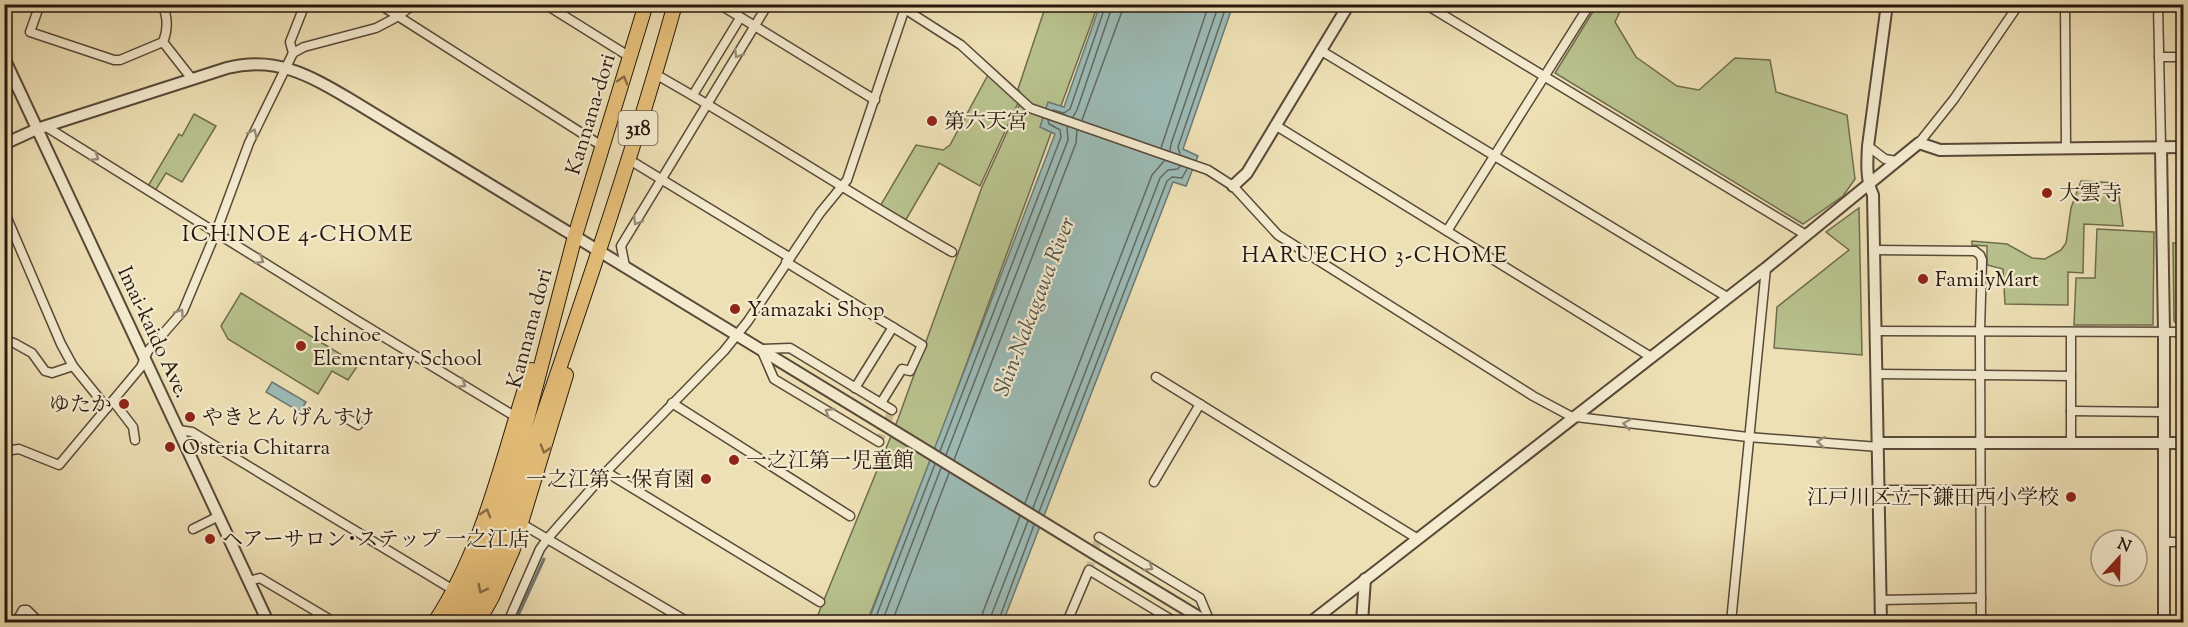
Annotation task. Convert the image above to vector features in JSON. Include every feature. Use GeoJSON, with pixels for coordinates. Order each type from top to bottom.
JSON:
{"type":"FeatureCollection","features":[{"type":"Feature","properties":{"kind":"main road","name":"Kannana-dori"},"geometry":{"type":"LineString","coordinates":[[575,236],[646,4]]}},
{"type":"Feature","properties":{"kind":"main road","name":"318"},"geometry":{"type":"LineString","coordinates":[[449,622],[464,599],[488,548],[599,251],[675,4]]}},
{"type":"Feature","properties":{"kind":"main road"},"geometry":{"type":"LineString","coordinates":[[435,622],[455,591],[478,540],[575,236]]}},
{"type":"Feature","properties":{"kind":"main road","name":"Kannana dori"},"geometry":{"type":"LineString","coordinates":[[530,433],[575,236]]}},
{"type":"Feature","properties":{"kind":"main road"},"geometry":{"type":"LineString","coordinates":[[478,622],[500,581],[522,524],[572,357],[599,251]]}},
{"type":"Feature","properties":{"kind":"main road","name":"318"},"geometry":{"type":"LineString","coordinates":[[464,622],[485,584],[503,541],[530,433]]}},
{"type":"Feature","properties":{"kind":"street"},"geometry":{"type":"LineString","coordinates":[[40,4],[30,32],[114,60],[120,60],[163,42],[167,31],[162,4]]}},
{"type":"Feature","properties":{"kind":"street"},"geometry":{"type":"LineString","coordinates":[[293,53],[290,42],[305,4]]}},
{"type":"Feature","properties":{"kind":"street"},"geometry":{"type":"LineString","coordinates":[[379,4],[602,146]]}},
{"type":"Feature","properties":{"kind":"street"},"geometry":{"type":"LineString","coordinates":[[4,452],[20,449],[60,465],[141,367],[149,350],[183,311],[216,232],[249,143],[293,53],[304,47],[376,28],[397,17],[414,4]]}},
{"type":"Feature","properties":{"kind":"street"},"geometry":{"type":"LineString","coordinates":[[545,4],[630,57]]}},
{"type":"Feature","properties":{"kind":"street"},"geometry":{"type":"LineString","coordinates":[[719,4],[875,100]]}},
{"type":"Feature","properties":{"kind":"street"},"geometry":{"type":"LineString","coordinates":[[625,266],[621,246],[768,4]]}},
{"type":"Feature","properties":{"kind":"street"},"geometry":{"type":"LineString","coordinates":[[1233,186],[1247,173],[1349,4]]}},
{"type":"Feature","properties":{"kind":"street"},"geometry":{"type":"LineString","coordinates":[[1425,4],[1806,235]]}},
{"type":"Feature","properties":{"kind":"street"},"geometry":{"type":"LineString","coordinates":[[1447,231],[1590,4]]}},
{"type":"Feature","properties":{"kind":"street"},"geometry":{"type":"LineString","coordinates":[[1881,622],[1873,195],[1868,184],[1868,146],[1887,4]]}},
{"type":"Feature","properties":{"kind":"street"},"geometry":{"type":"LineString","coordinates":[[1311,622],[1766,268],[1919,143],[1954,99],[2019,4]]}},
{"type":"Feature","properties":{"kind":"street"},"geometry":{"type":"LineString","coordinates":[[2065,4],[2066,148]]}},
{"type":"Feature","properties":{"kind":"street"},"geometry":{"type":"LineString","coordinates":[[2158,4],[2164,332],[2164,622]]}},
{"type":"Feature","properties":{"kind":"street"},"geometry":{"type":"LineString","coordinates":[[508,622],[540,549],[548,538],[606,472],[724,351],[820,213],[847,180],[875,100],[902,6],[962,45],[1030,108],[1208,171],[1233,186],[1278,235],[1533,396],[1575,418],[1748,437],[1879,445],[2184,443]]}},
{"type":"Feature","properties":{"kind":"street"},"geometry":{"type":"LineString","coordinates":[[693,95],[740,18]]}},
{"type":"Feature","properties":{"kind":"street"},"geometry":{"type":"LineString","coordinates":[[163,42],[192,79]]}},
{"type":"Feature","properties":{"kind":"street"},"geometry":{"type":"LineString","coordinates":[[1320,50],[1727,297]]}},
{"type":"Feature","properties":{"kind":"street"},"geometry":{"type":"LineString","coordinates":[[2159,57],[2184,57]]}},
{"type":"Feature","properties":{"kind":"street","name":"Imai-kaido Ave."},"geometry":{"type":"LineString","coordinates":[[4,58],[41,128],[145,360],[268,622]]}},
{"type":"Feature","properties":{"kind":"street"},"geometry":{"type":"LineString","coordinates":[[4,144],[41,128],[242,64],[285,67],[316,79],[1208,622]]}},
{"type":"Feature","properties":{"kind":"street"},"geometry":{"type":"LineString","coordinates":[[655,74],[951,252]]}},
{"type":"Feature","properties":{"kind":"street"},"geometry":{"type":"LineString","coordinates":[[1275,125],[1651,357]]}},
{"type":"Feature","properties":{"kind":"street"},"geometry":{"type":"LineString","coordinates":[[41,128],[216,232],[516,417]]}},
{"type":"Feature","properties":{"kind":"street"},"geometry":{"type":"LineString","coordinates":[[1919,143],[1940,150],[2184,147]]}},
{"type":"Feature","properties":{"kind":"street"},"geometry":{"type":"LineString","coordinates":[[1868,146],[1885,159],[1896,161]]}},
{"type":"Feature","properties":{"kind":"street"},"geometry":{"type":"LineString","coordinates":[[628,159],[922,345],[910,371],[902,369],[881,403]]}},
{"type":"Feature","properties":{"kind":"street"},"geometry":{"type":"LineString","coordinates":[[4,211],[73,366],[133,427],[135,440]]}},
{"type":"Feature","properties":{"kind":"street"},"geometry":{"type":"LineString","coordinates":[[1874,250],[1976,251],[1982,260],[1980,331],[1981,622]]}},
{"type":"Feature","properties":{"kind":"street"},"geometry":{"type":"LineString","coordinates":[[1731,622],[1766,268]]}},
{"type":"Feature","properties":{"kind":"street"},"geometry":{"type":"LineString","coordinates":[[855,388],[893,327]]}},
{"type":"Feature","properties":{"kind":"street"},"geometry":{"type":"LineString","coordinates":[[1876,331],[2184,332]]}},
{"type":"Feature","properties":{"kind":"street"},"geometry":{"type":"LineString","coordinates":[[2071,332],[2071,443]]}},
{"type":"Feature","properties":{"kind":"street"},"geometry":{"type":"LineString","coordinates":[[4,340],[32,353],[45,371],[52,373],[73,366]]}},
{"type":"Feature","properties":{"kind":"street"},"geometry":{"type":"LineString","coordinates":[[761,349],[790,348],[892,410]]}},
{"type":"Feature","properties":{"kind":"street"},"geometry":{"type":"LineString","coordinates":[[761,349],[774,379],[879,442]]}},
{"type":"Feature","properties":{"kind":"street"},"geometry":{"type":"LineString","coordinates":[[1876,374],[2071,376]]}},
{"type":"Feature","properties":{"kind":"street"},"geometry":{"type":"LineString","coordinates":[[1156,377],[1418,539]]}},
{"type":"Feature","properties":{"kind":"street"},"geometry":{"type":"LineString","coordinates":[[672,403],[850,516]]}},
{"type":"Feature","properties":{"kind":"street"},"geometry":{"type":"LineString","coordinates":[[1154,482],[1200,404]]}},
{"type":"Feature","properties":{"kind":"street"},"geometry":{"type":"LineString","coordinates":[[2071,411],[2164,412]]}},
{"type":"Feature","properties":{"kind":"street"},"geometry":{"type":"LineString","coordinates":[[346,418],[358,426]]}},
{"type":"Feature","properties":{"kind":"street"},"geometry":{"type":"LineString","coordinates":[[179,430],[192,432],[455,591]]}},
{"type":"Feature","properties":{"kind":"street"},"geometry":{"type":"LineString","coordinates":[[606,472],[820,602]]}},
{"type":"Feature","properties":{"kind":"street"},"geometry":{"type":"LineString","coordinates":[[1879,490],[1980,489]]}},
{"type":"Feature","properties":{"kind":"street"},"geometry":{"type":"LineString","coordinates":[[193,529],[219,516]]}},
{"type":"Feature","properties":{"kind":"street"},"geometry":{"type":"LineString","coordinates":[[522,524],[688,622]]}},
{"type":"Feature","properties":{"kind":"street"},"geometry":{"type":"LineString","coordinates":[[1099,537],[1200,598],[1208,622]]}},
{"type":"Feature","properties":{"kind":"street"},"geometry":{"type":"LineString","coordinates":[[2164,542],[2184,542]]}},
{"type":"Feature","properties":{"kind":"street"},"geometry":{"type":"LineString","coordinates":[[1067,622],[1089,570],[1175,622]]}},
{"type":"Feature","properties":{"kind":"street"},"geometry":{"type":"LineString","coordinates":[[249,581],[260,578],[334,622]]}},
{"type":"Feature","properties":{"kind":"street"},"geometry":{"type":"LineString","coordinates":[[1362,622],[1365,579]]}},
{"type":"Feature","properties":{"kind":"street"},"geometry":{"type":"LineString","coordinates":[[1881,600],[1980,598]]}},
{"type":"Feature","properties":{"kind":"street"},"geometry":{"type":"LineString","coordinates":[[16,622],[22,610],[27,610],[39,622]]}},
{"type":"Feature","properties":{"kind":"green space"},"geometry":{"type":"Polygon","coordinates":[[[1046,5],[1098,5],[940,436],[867,622],[815,622],[898,419],[982,187],[1023,97],[1018,89],[1046,5]]]}},
{"type":"Feature","properties":{"kind":"green space"},"geometry":{"type":"Polygon","coordinates":[[[1597,5],[1623,5],[1615,22],[1636,57],[1677,86],[1699,90],[1735,58],[1770,60],[1776,92],[1847,115],[1855,179],[1843,196],[1803,224],[1555,73],[1597,5]]]}},
{"type":"Feature","properties":{"kind":"green space"},"geometry":{"type":"Polygon","coordinates":[[[988,75],[1018,103],[980,186],[939,163],[904,223],[879,208],[916,145],[943,150],[950,145],[988,75]]]}},
{"type":"Feature","properties":{"kind":"green space"},"geometry":{"type":"Polygon","coordinates":[[[194,114],[216,126],[182,182],[166,173],[155,191],[148,186],[179,134],[182,136],[194,114]]]}},
{"type":"Feature","properties":{"kind":"green space"},"geometry":{"type":"Polygon","coordinates":[[[2081,181],[2117,183],[2123,226],[2084,224],[2083,273],[2068,272],[2068,305],[2005,304],[2003,269],[1987,265],[1987,246],[1972,245],[1972,241],[2007,244],[2032,258],[2045,259],[2061,250],[2066,243],[2071,208],[2081,181]]]}},
{"type":"Feature","properties":{"kind":"green space"},"geometry":{"type":"Polygon","coordinates":[[[1859,208],[1862,355],[1774,348],[1777,307],[1849,250],[1826,232],[1859,208]]]}},
{"type":"Feature","properties":{"kind":"green space"},"geometry":{"type":"Polygon","coordinates":[[[2097,229],[2154,232],[2153,325],[2074,325],[2076,278],[2095,278],[2097,229]]]}},
{"type":"Feature","properties":{"kind":"green space"},"geometry":{"type":"Polygon","coordinates":[[[2173,243],[2183,243],[2183,326],[2179,326],[2174,321],[2173,243]]]}},
{"type":"Feature","properties":{"kind":"green space"},"geometry":{"type":"Polygon","coordinates":[[[241,293],[358,365],[348,380],[332,371],[318,394],[228,339],[221,326],[241,293]]]}},
{"type":"Feature","properties":{"kind":"water","name":"Shin-Nakagawa River"},"geometry":{"type":"Polygon","coordinates":[[[1100,5],[1233,5],[1183,149],[1198,156],[1186,186],[1173,182],[1003,622],[868,622],[1055,134],[1040,127],[1048,102],[1064,107],[1100,5]]]}},
{"type":"Feature","properties":{"kind":"water"},"geometry":{"type":"Polygon","coordinates":[[[272,382],[306,402],[300,412],[266,392],[272,382]]]}},
{"type":"Feature","properties":{"kind":"waterway"},"geometry":{"type":"LineString","coordinates":[[515,622],[544,559]]}},
{"type":"Feature","properties":{"kind":"tunnel"},"geometry":{"type":"LineString","coordinates":[[879,442],[892,410]]}},
{"type":"Feature","properties":{"kind":"tunnel"},"geometry":{"type":"LineString","coordinates":[[1089,570],[1099,537]]}},
{"type":"Feature","properties":{"kind":"place","name":"第六天宮"},"geometry":{"type":"Point","coordinates":[932,121]}},
{"type":"Feature","properties":{"kind":"place","name":"大雲寺"},"geometry":{"type":"Point","coordinates":[2047,193]}},
{"type":"Feature","properties":{"kind":"place","name":"FamilyMart"},"geometry":{"type":"Point","coordinates":[1923,279]}},
{"type":"Feature","properties":{"kind":"place","name":"Yamazaki Shop"},"geometry":{"type":"Point","coordinates":[735,309]}},
{"type":"Feature","properties":{"kind":"place","name":"Ichinoe Elementary School"},"geometry":{"type":"Point","coordinates":[301,346]}},
{"type":"Feature","properties":{"kind":"place","name":"ゆたか"},"geometry":{"type":"Point","coordinates":[124,404]}},
{"type":"Feature","properties":{"kind":"place","name":"やきとん げんすけ"},"geometry":{"type":"Point","coordinates":[190,417]}},
{"type":"Feature","properties":{"kind":"place","name":"Osteria Chitarra"},"geometry":{"type":"Point","coordinates":[170,447]}},
{"type":"Feature","properties":{"kind":"place","name":"一之江第一児童館"},"geometry":{"type":"Point","coordinates":[734,460]}},
{"type":"Feature","properties":{"kind":"place","name":"一之江第一保育園"},"geometry":{"type":"Point","coordinates":[706,479]}},
{"type":"Feature","properties":{"kind":"place","name":"江戸川区立下鎌田西小学校"},"geometry":{"type":"Point","coordinates":[2071,497]}},
{"type":"Feature","properties":{"kind":"place","name":"ヘアーサロン･ステップ 一之江店"},"geometry":{"type":"Point","coordinates":[210,539]}},
{"type":"Feature","properties":{"kind":"district","name":"ICHINOE 4-CHOME"},"geometry":{"type":"Point","coordinates":[298,233]}},
{"type":"Feature","properties":{"kind":"district","name":"HARUECHO 3-CHOME"},"geometry":{"type":"Point","coordinates":[1375,254]}}]}
